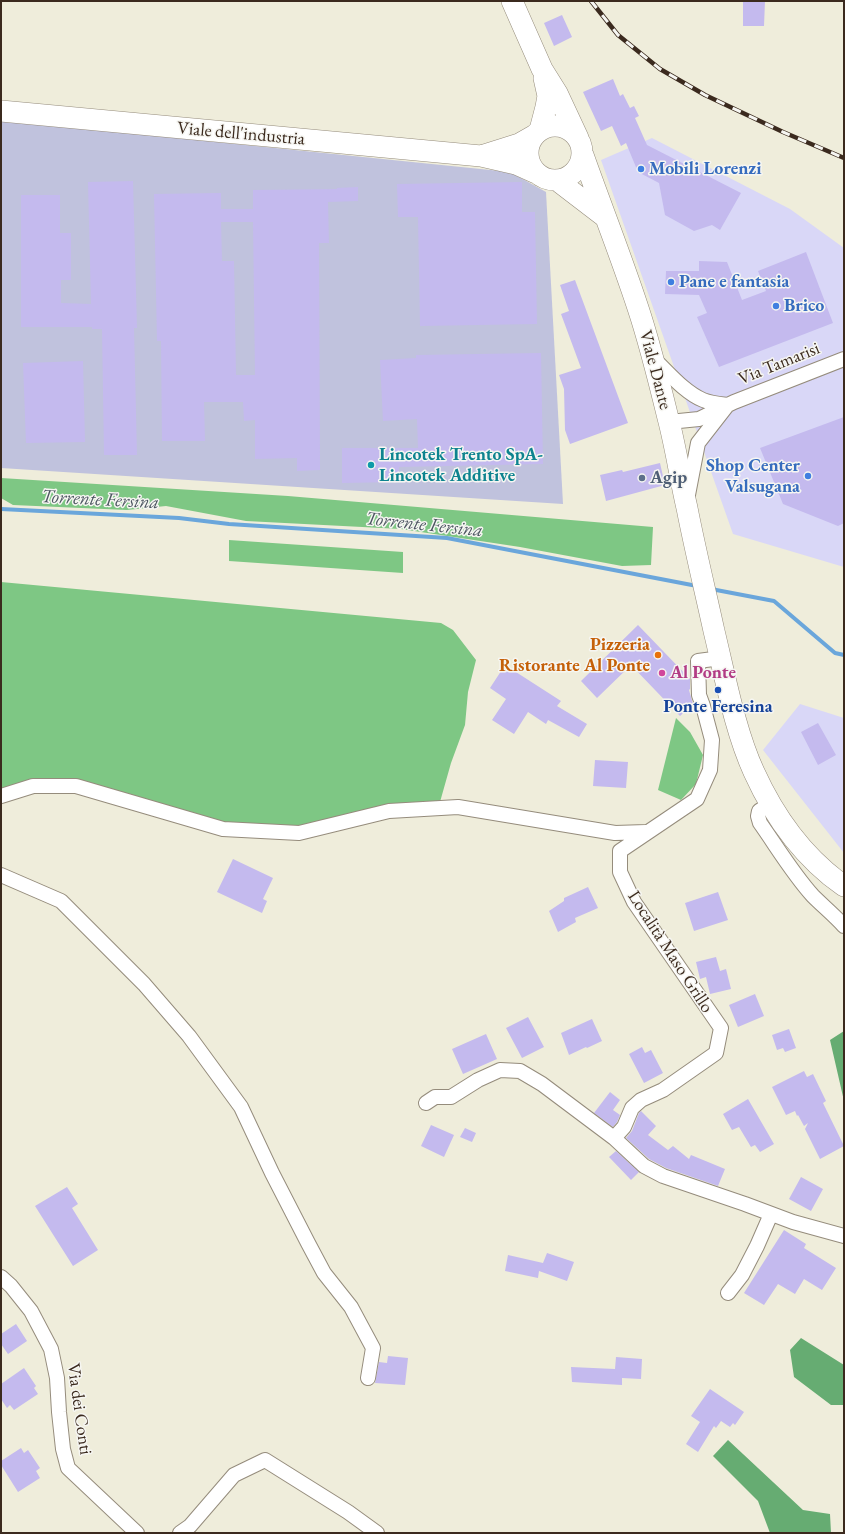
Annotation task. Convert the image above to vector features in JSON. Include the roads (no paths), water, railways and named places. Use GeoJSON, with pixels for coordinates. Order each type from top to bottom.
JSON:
{"type":"FeatureCollection","features":[{"type":"Feature","properties":{"kind":"main road","name":"Viale Dante"},"geometry":{"type":"LineString","coordinates":[[512,1],[542,69],[557,93],[581,147],[638,307],[653,358],[669,422],[719,652]]}},
{"type":"Feature","properties":{"kind":"main road","name":"Viale Dante"},"geometry":{"type":"LineString","coordinates":[[537,133],[546,107],[548,96],[542,69]]}},
{"type":"Feature","properties":{"kind":"main road","name":"Viale dell'industria"},"geometry":{"type":"LineString","coordinates":[[1,112],[481,156],[516,164],[536,173]]}},
{"type":"Feature","properties":{"kind":"main road"},"geometry":{"type":"LineString","coordinates":[[558,181],[572,175],[578,169],[581,147],[573,132],[556,126],[548,127],[537,133],[529,143],[527,151],[531,167],[536,173],[550,180],[558,181],[605,216]]}},
{"type":"Feature","properties":{"kind":"main road","name":"Viale dell'industria"},"geometry":{"type":"LineString","coordinates":[[481,156],[519,144],[537,133]]}},
{"type":"Feature","properties":{"kind":"main road"},"geometry":{"type":"LineString","coordinates":[[719,652],[737,722],[754,772],[781,820],[796,841],[823,870],[844,886]]}},
{"type":"Feature","properties":{"kind":"street","name":"Via Tamarisi"},"geometry":{"type":"LineString","coordinates":[[653,358],[670,373],[685,390],[703,400],[728,405]]}},
{"type":"Feature","properties":{"kind":"street","name":"Via Tamarisi"},"geometry":{"type":"LineString","coordinates":[[669,422],[699,419],[728,405],[844,359]]}},
{"type":"Feature","properties":{"kind":"street","name":"Via Tamarisi"},"geometry":{"type":"LineString","coordinates":[[686,505],[698,443],[728,405]]}},
{"type":"Feature","properties":{"kind":"street","name":"Località Maso Grillo"},"geometry":{"type":"LineString","coordinates":[[614,1138],[624,1128],[632,1108],[641,1100],[663,1090],[716,1053],[721,1028],[634,902],[620,872],[620,851],[697,799],[710,770],[712,740],[699,695],[698,661],[719,652]]}},
{"type":"Feature","properties":{"kind":"street"},"geometry":{"type":"LineString","coordinates":[[1,796],[33,786],[76,786],[222,829],[238,830],[299,833],[389,811],[458,807],[615,833],[646,832]]}},
{"type":"Feature","properties":{"kind":"street"},"geometry":{"type":"LineString","coordinates":[[771,803],[759,811],[758,816],[760,823],[813,896],[844,926]]}},
{"type":"Feature","properties":{"kind":"street"},"geometry":{"type":"LineString","coordinates":[[1,876],[61,901],[144,984],[190,1036],[240,1107],[272,1174],[324,1273],[351,1307],[372,1348],[368,1378]]}},
{"type":"Feature","properties":{"kind":"street"},"geometry":{"type":"LineString","coordinates":[[426,1102],[434,1097],[451,1097],[478,1080],[500,1070],[520,1071],[542,1084],[614,1138],[644,1166],[663,1176],[793,1222],[844,1236]]}},
{"type":"Feature","properties":{"kind":"street"},"geometry":{"type":"LineString","coordinates":[[728,1292],[742,1275],[771,1214]]}},
{"type":"Feature","properties":{"kind":"street","name":"Via dei Conti"},"geometry":{"type":"LineString","coordinates":[[1,1277],[11,1286],[31,1311],[51,1349],[57,1378],[63,1449],[68,1468],[137,1533]]}},
{"type":"Feature","properties":{"kind":"street"},"geometry":{"type":"LineString","coordinates":[[180,1533],[190,1526],[234,1475],[265,1460],[348,1512],[377,1533]]}},
{"type":"Feature","properties":{"kind":"waterway","name":"Torrente Fersina"},"geometry":{"type":"LineString","coordinates":[[1,509],[179,518],[229,524],[447,538],[697,586]]}},
{"type":"Feature","properties":{"kind":"waterway","name":"Torrente Fersina"},"geometry":{"type":"LineString","coordinates":[[711,589],[774,601],[835,653],[844,655]]}},
{"type":"Feature","properties":{"kind":"railway"},"geometry":{"type":"LineString","coordinates":[[591,1],[618,35],[660,69],[705,95],[783,132],[844,158]]}},
{"type":"Feature","properties":{"kind":"place","name":"Mobili Lorenzi"},"geometry":{"type":"Point","coordinates":[641,169]}},
{"type":"Feature","properties":{"kind":"place","name":"Pane e fantasia"},"geometry":{"type":"Point","coordinates":[671,282]}},
{"type":"Feature","properties":{"kind":"place","name":"Brico"},"geometry":{"type":"Point","coordinates":[776,306]}},
{"type":"Feature","properties":{"kind":"place","name":"Lincotek Trento SpA- Lincotek Additive"},"geometry":{"type":"Point","coordinates":[371,465]}},
{"type":"Feature","properties":{"kind":"place","name":"Shop Center Valsugana"},"geometry":{"type":"Point","coordinates":[808,476]}},
{"type":"Feature","properties":{"kind":"place","name":"Agip"},"geometry":{"type":"Point","coordinates":[642,478]}},
{"type":"Feature","properties":{"kind":"place","name":"Pizzeria Ristorante Al Ponte"},"geometry":{"type":"Point","coordinates":[658,655]}},
{"type":"Feature","properties":{"kind":"place","name":"Al Ponte"},"geometry":{"type":"Point","coordinates":[662,673]}},
{"type":"Feature","properties":{"kind":"place","name":"Ponte Feresina"},"geometry":{"type":"Point","coordinates":[718,690]}}]}
